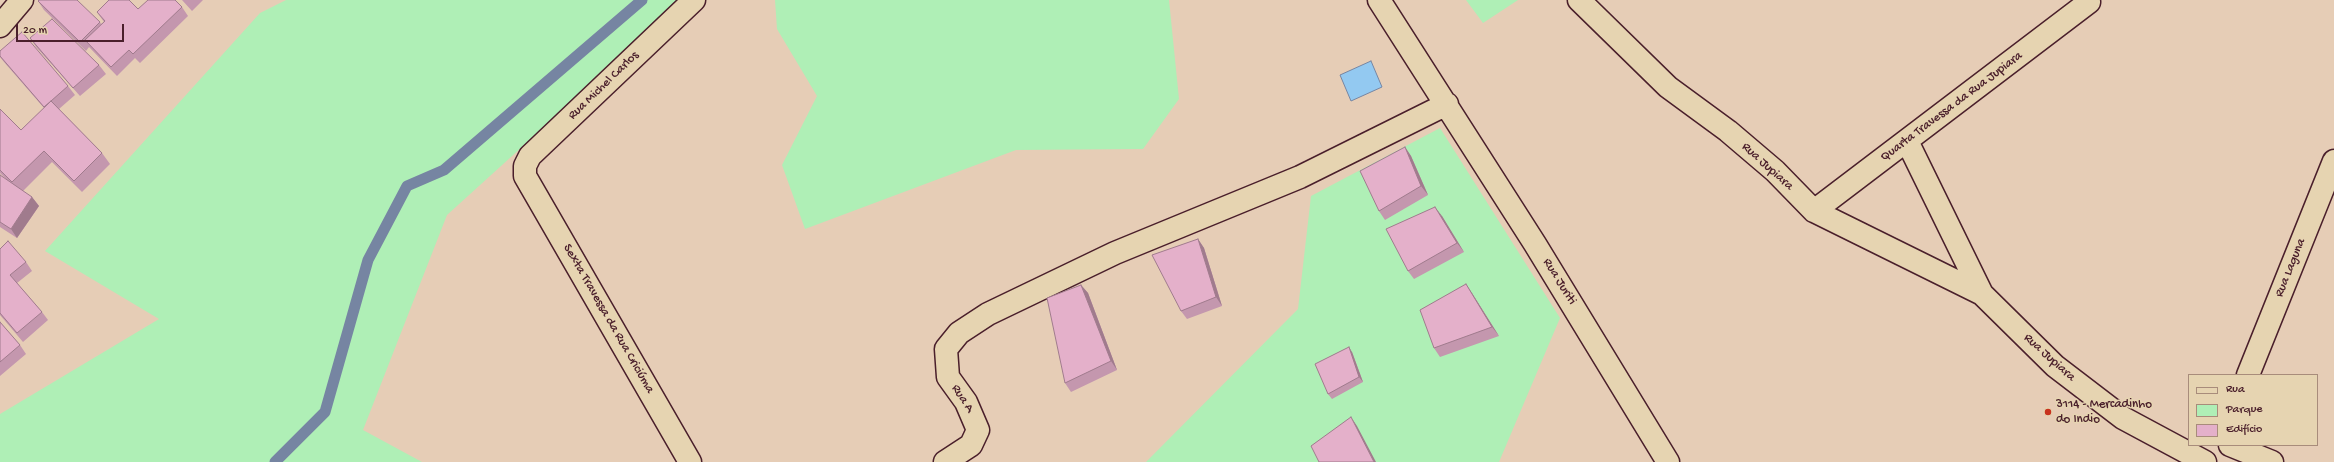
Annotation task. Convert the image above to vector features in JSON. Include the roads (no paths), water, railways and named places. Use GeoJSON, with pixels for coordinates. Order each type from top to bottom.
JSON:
{"type":"FeatureCollection","features":[{"type":"Feature","properties":{"kind":"street"},"geometry":{"type":"LineString","coordinates":[[0,26],[22,0]]}},
{"type":"Feature","properties":{"kind":"street","name":"Rua Michel Carlos"},"geometry":{"type":"LineString","coordinates":[[525,176],[525,166],[530,156],[694,0]]}},
{"type":"Feature","properties":{"kind":"street","name":"Rua Juriti"},"geometry":{"type":"LineString","coordinates":[[1379,0],[1447,104],[1668,462]]}},
{"type":"Feature","properties":{"kind":"street","name":"Rua Jupiara"},"geometry":{"type":"LineString","coordinates":[[1579,0],[1668,88],[1728,131],[1775,171],[1814,211],[1982,294],[2055,366],[2123,418],[2205,462]]}},
{"type":"Feature","properties":{"kind":"street","name":"Quarta Travessa da Rua Jupiara"},"geometry":{"type":"LineString","coordinates":[[1814,211],[2089,2]]}},
{"type":"Feature","properties":{"kind":"street","name":"Rua A"},"geometry":{"type":"LineString","coordinates":[[945,462],[971,444],[978,430],[966,402],[948,377],[946,349],[959,332],[988,314],[1115,253],[1300,177],[1447,104]]}},
{"type":"Feature","properties":{"kind":"street","name":"Rua Jupiara"},"geometry":{"type":"LineString","coordinates":[[1907,141],[1982,294]]}},
{"type":"Feature","properties":{"kind":"street","name":"Rua Laguna"},"geometry":{"type":"LineString","coordinates":[[2248,374],[2334,161]]}},
{"type":"Feature","properties":{"kind":"street","name":"Sexta Travessa da Rua Criciúma"},"geometry":{"type":"LineString","coordinates":[[525,176],[690,462]]}},
{"type":"Feature","properties":{"kind":"street"},"geometry":{"type":"LineString","coordinates":[[2212,462],[2219,446]]}},
{"type":"Feature","properties":{"kind":"street"},"geometry":{"type":"LineString","coordinates":[[2232,446],[2272,462]]}},
{"type":"Feature","properties":{"kind":"water"},"geometry":{"type":"Polygon","coordinates":[[[1371,61],[1382,87],[1351,101],[1340,75],[1371,61]]]}},
{"type":"Feature","properties":{"kind":"waterway"},"geometry":{"type":"LineString","coordinates":[[275,462],[325,412],[368,260],[407,186],[444,170],[642,0]]}},
{"type":"Feature","properties":{"kind":"place","name":"3114 - Mercadinho do Indio"},"geometry":{"type":"Point","coordinates":[2048,412]}}]}
